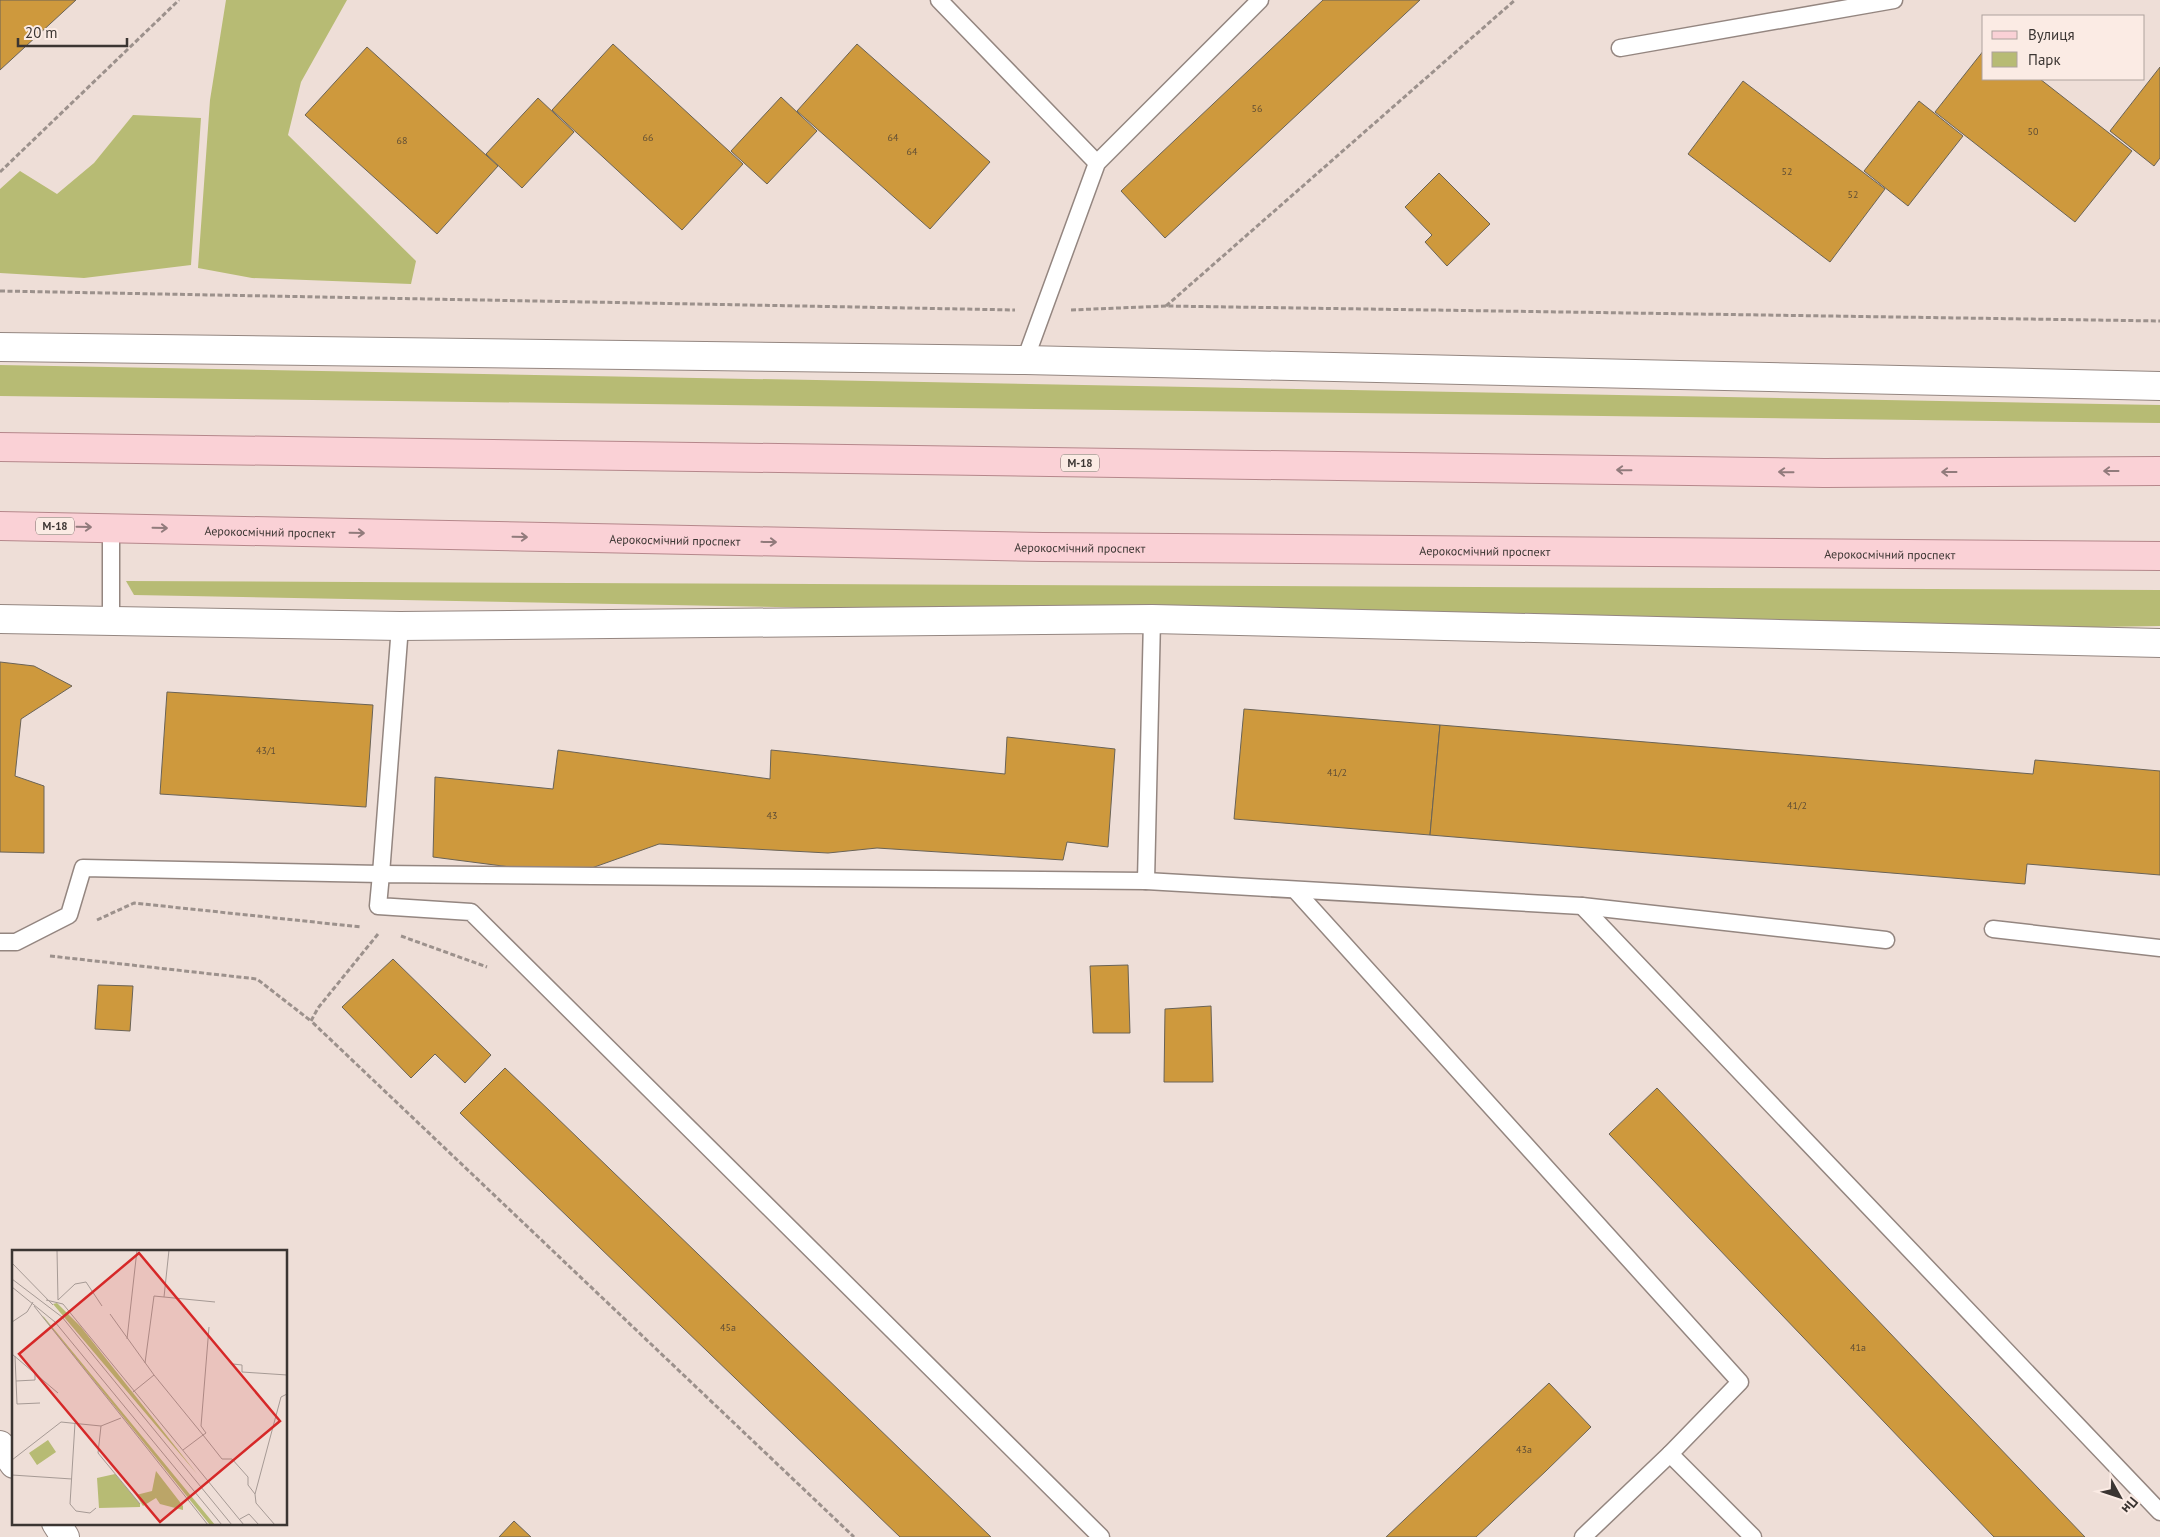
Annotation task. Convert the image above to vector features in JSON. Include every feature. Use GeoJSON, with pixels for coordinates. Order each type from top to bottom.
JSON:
{"type":"FeatureCollection","features":[{"type":"Feature","properties":{"kind":"main road","name":"М-18"},"geometry":{"type":"LineString","coordinates":[[0,447],[1824,472],[2160,471]]}},
{"type":"Feature","properties":{"kind":"main road","name":"Аерокосмічний проспект"},"geometry":{"type":"LineString","coordinates":[[0,526],[1033,546],[2160,556]]}},
{"type":"Feature","properties":{"kind":"street"},"geometry":{"type":"LineString","coordinates":[[0,347],[1025,360],[2160,386]]}},
{"type":"Feature","properties":{"kind":"street"},"geometry":{"type":"LineString","coordinates":[[0,619],[400,626],[1152,619],[2160,643]]}},
{"type":"Feature","properties":{"kind":"street"},"geometry":{"type":"LineString","coordinates":[[0,1445],[12,1461]]}},
{"type":"Feature","properties":{"kind":"street"},"geometry":{"type":"LineString","coordinates":[[57,1524],[65,1537]]}},
{"type":"Feature","properties":{"kind":"lane"},"geometry":{"type":"LineString","coordinates":[[939,0],[1097,163]]}},
{"type":"Feature","properties":{"kind":"lane"},"geometry":{"type":"LineString","coordinates":[[1025,360],[1097,163],[1260,0]]}},
{"type":"Feature","properties":{"kind":"lane"},"geometry":{"type":"LineString","coordinates":[[1620,48],[1894,0]]}},
{"type":"Feature","properties":{"kind":"lane"},"geometry":{"type":"LineString","coordinates":[[111,527],[111,620]]}},
{"type":"Feature","properties":{"kind":"lane"},"geometry":{"type":"LineString","coordinates":[[1146,881],[1152,619]]}},
{"type":"Feature","properties":{"kind":"lane"},"geometry":{"type":"LineString","coordinates":[[400,626],[378,906],[471,912],[1101,1537]]}},
{"type":"Feature","properties":{"kind":"lane"},"geometry":{"type":"LineString","coordinates":[[0,942],[16,942],[68,915],[83,868],[381,874],[1146,881],[1582,906],[1886,940]]}},
{"type":"Feature","properties":{"kind":"lane"},"geometry":{"type":"LineString","coordinates":[[1295,890],[1740,1382],[1670,1454],[1583,1537]]}},
{"type":"Feature","properties":{"kind":"lane"},"geometry":{"type":"LineString","coordinates":[[1582,906],[2160,1512]]}},
{"type":"Feature","properties":{"kind":"lane"},"geometry":{"type":"LineString","coordinates":[[1993,929],[2160,948]]}},
{"type":"Feature","properties":{"kind":"lane"},"geometry":{"type":"LineString","coordinates":[[1670,1454],[1753,1537]]}},
{"type":"Feature","properties":{"kind":"path"},"geometry":{"type":"LineString","coordinates":[[0,172],[179,0]]}},
{"type":"Feature","properties":{"kind":"path"},"geometry":{"type":"LineString","coordinates":[[1166,306],[1515,0]]}},
{"type":"Feature","properties":{"kind":"path"},"geometry":{"type":"LineString","coordinates":[[0,291],[1043,311],[1166,306],[2160,321]]}},
{"type":"Feature","properties":{"kind":"path"},"geometry":{"type":"LineString","coordinates":[[92,922],[134,903],[362,927]]}},
{"type":"Feature","properties":{"kind":"path"},"geometry":{"type":"LineString","coordinates":[[311,1022],[318,1008],[381,929],[372,928]]}},
{"type":"Feature","properties":{"kind":"path"},"geometry":{"type":"LineString","coordinates":[[399,936],[496,970]]}},
{"type":"Feature","properties":{"kind":"path"},"geometry":{"type":"LineString","coordinates":[[43,955],[257,979],[311,1022],[854,1537]]}},
{"type":"Feature","properties":{"kind":"green space"},"geometry":{"type":"Polygon","coordinates":[[[226,0],[347,0],[301,82],[288,135],[416,261],[411,284],[252,278],[198,268],[210,100],[226,0]]]}},
{"type":"Feature","properties":{"kind":"green space"},"geometry":{"type":"Polygon","coordinates":[[[133,115],[201,118],[191,265],[84,278],[0,273],[0,189],[20,171],[57,194],[94,163],[133,115]]]}},
{"type":"Feature","properties":{"kind":"green space"},"geometry":{"type":"Polygon","coordinates":[[[0,365],[2160,405],[2160,423],[0,396],[0,365]]]}},
{"type":"Feature","properties":{"kind":"green space"},"geometry":{"type":"Polygon","coordinates":[[[126,581],[2160,590],[2160,626],[1970,629],[134,595],[126,581]]]}},
{"type":"Feature","properties":{"kind":"building"},"geometry":{"type":"Polygon","coordinates":[[[0,0],[76,0],[0,70],[0,0]]]}},
{"type":"Feature","properties":{"kind":"building"},"geometry":{"type":"Polygon","coordinates":[[[1323,0],[1420,0],[1165,238],[1121,191],[1323,0]]]}},
{"type":"Feature","properties":{"kind":"building"},"geometry":{"type":"Polygon","coordinates":[[[613,44],[743,164],[682,230],[552,110],[613,44]]]}},
{"type":"Feature","properties":{"kind":"building"},"geometry":{"type":"Polygon","coordinates":[[[857,44],[990,162],[930,229],[797,111],[857,44]]]}},
{"type":"Feature","properties":{"kind":"building"},"geometry":{"type":"Polygon","coordinates":[[[367,47],[498,166],[437,234],[305,115],[367,47]]]}},
{"type":"Feature","properties":{"kind":"building"},"geometry":{"type":"Polygon","coordinates":[[[1982,53],[1982,80],[2041,80],[2132,151],[2075,222],[1935,112],[1982,53]]]}},
{"type":"Feature","properties":{"kind":"building"},"geometry":{"type":"Polygon","coordinates":[[[2160,67],[2160,158],[2154,166],[2110,131],[2160,67]]]}},
{"type":"Feature","properties":{"kind":"building"},"geometry":{"type":"Polygon","coordinates":[[[1743,81],[1885,189],[1830,262],[1688,154],[1743,81]]]}},
{"type":"Feature","properties":{"kind":"building"},"geometry":{"type":"Polygon","coordinates":[[[781,97],[817,131],[767,184],[731,151],[781,97]]]}},
{"type":"Feature","properties":{"kind":"building"},"geometry":{"type":"Polygon","coordinates":[[[538,98],[574,132],[522,188],[486,154],[538,98]]]}},
{"type":"Feature","properties":{"kind":"building"},"geometry":{"type":"Polygon","coordinates":[[[1919,101],[1963,136],[1908,206],[1864,171],[1919,101]]]}},
{"type":"Feature","properties":{"kind":"building"},"geometry":{"type":"Polygon","coordinates":[[[1439,173],[1490,224],[1447,266],[1425,242],[1432,235],[1405,207],[1439,173]]]}},
{"type":"Feature","properties":{"kind":"building"},"geometry":{"type":"Polygon","coordinates":[[[0,662],[34,666],[72,686],[21,719],[15,776],[44,786],[44,853],[0,852],[0,662]]]}},
{"type":"Feature","properties":{"kind":"building"},"geometry":{"type":"Polygon","coordinates":[[[167,692],[373,705],[366,807],[160,794],[167,692]]]}},
{"type":"Feature","properties":{"kind":"building"},"geometry":{"type":"Polygon","coordinates":[[[1244,709],[1440,725],[1430,835],[1234,819],[1244,709]]]}},
{"type":"Feature","properties":{"kind":"building"},"geometry":{"type":"Polygon","coordinates":[[[1440,725],[2033,774],[2035,760],[2160,771],[2160,875],[2027,864],[2025,884],[1430,835],[1440,725]]]}},
{"type":"Feature","properties":{"kind":"building"},"geometry":{"type":"Polygon","coordinates":[[[1007,737],[1115,749],[1108,847],[1067,842],[1063,860],[877,848],[828,853],[659,844],[572,875],[433,857],[435,777],[553,789],[558,750],[770,779],[771,750],[1005,774],[1007,737]]]}},
{"type":"Feature","properties":{"kind":"building"},"geometry":{"type":"Polygon","coordinates":[[[393,959],[491,1055],[465,1083],[435,1054],[411,1078],[342,1007],[393,959]]]}},
{"type":"Feature","properties":{"kind":"building"},"geometry":{"type":"Polygon","coordinates":[[[1128,965],[1130,1033],[1093,1033],[1090,966],[1128,965]]]}},
{"type":"Feature","properties":{"kind":"building"},"geometry":{"type":"Polygon","coordinates":[[[98,985],[133,986],[130,1031],[95,1029],[98,985]]]}},
{"type":"Feature","properties":{"kind":"building"},"geometry":{"type":"Polygon","coordinates":[[[1211,1006],[1213,1082],[1164,1082],[1165,1009],[1211,1006]]]}},
{"type":"Feature","properties":{"kind":"building"},"geometry":{"type":"Polygon","coordinates":[[[505,1068],[991,1537],[900,1537],[460,1113],[505,1068]]]}},
{"type":"Feature","properties":{"kind":"building"},"geometry":{"type":"Polygon","coordinates":[[[1657,1088],[2085,1537],[1994,1537],[1609,1134],[1657,1088]]]}},
{"type":"Feature","properties":{"kind":"building"},"geometry":{"type":"Polygon","coordinates":[[[1549,1383],[1591,1427],[1546,1471],[1476,1537],[1386,1537],[1549,1383]]]}},
{"type":"Feature","properties":{"kind":"building"},"geometry":{"type":"Polygon","coordinates":[[[514,1521],[531,1537],[499,1537],[514,1521]]]}}]}
